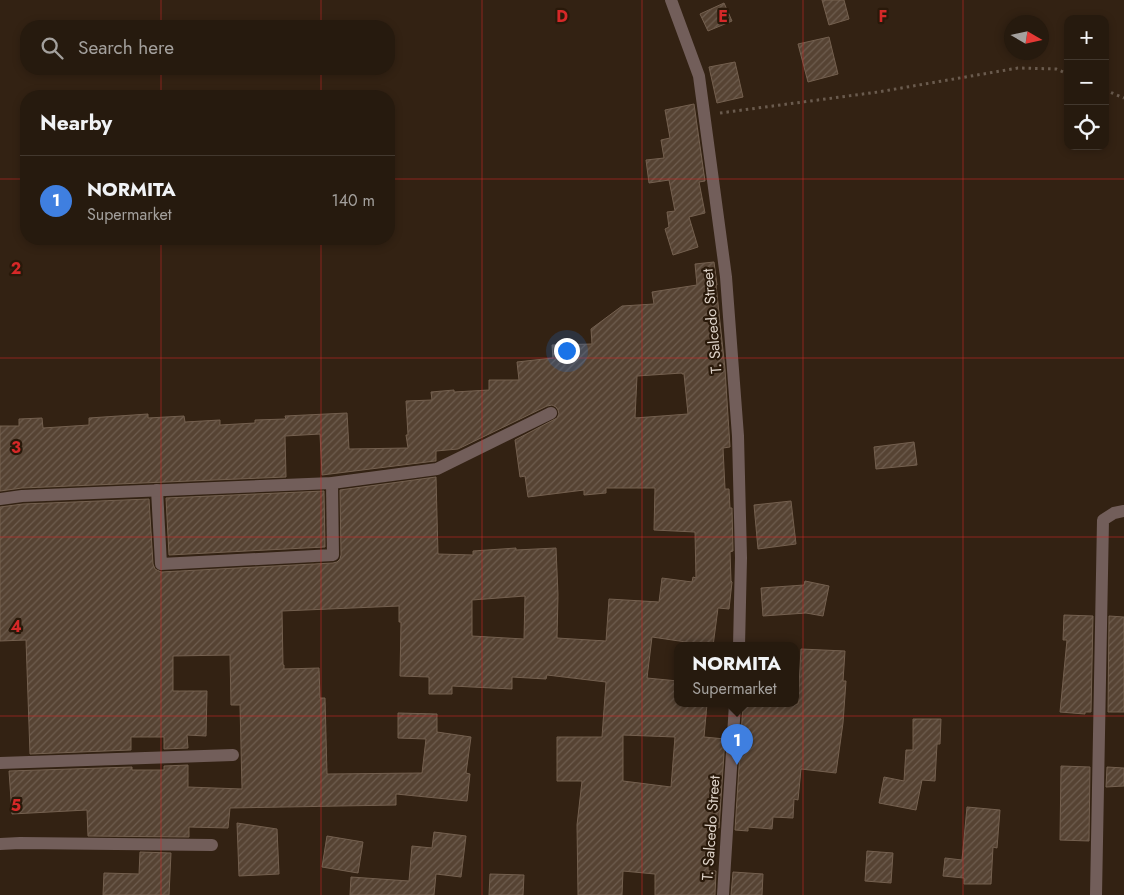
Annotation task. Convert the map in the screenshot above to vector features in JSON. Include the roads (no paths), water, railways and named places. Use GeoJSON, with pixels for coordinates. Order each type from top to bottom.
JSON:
{"type":"FeatureCollection","features":[{"type":"Feature","properties":{"kind":"street","name":"T. Salcedo Street"},"geometry":{"type":"LineString","coordinates":[[671,0],[699,76],[726,277],[738,436],[741,558],[739,642]]}},
{"type":"Feature","properties":{"kind":"street"},"geometry":{"type":"LineString","coordinates":[[0,499],[22,496],[332,483],[437,469],[551,413]]}},
{"type":"Feature","properties":{"kind":"street"},"geometry":{"type":"LineString","coordinates":[[157,490],[161,564],[333,555],[332,483]]}},
{"type":"Feature","properties":{"kind":"street"},"geometry":{"type":"LineString","coordinates":[[1096,895],[1103,520],[1114,513],[1124,511]]}},
{"type":"Feature","properties":{"kind":"street","name":"T. Salcedo Street"},"geometry":{"type":"LineString","coordinates":[[723,895],[735,707]]}},
{"type":"Feature","properties":{"kind":"street"},"geometry":{"type":"LineString","coordinates":[[0,764],[233,755]]}},
{"type":"Feature","properties":{"kind":"street"},"geometry":{"type":"LineString","coordinates":[[0,844],[212,845]]}},
{"type":"Feature","properties":{"kind":"place","name":"NORMITA"},"geometry":{"type":"Point","coordinates":[737,765]}}]}
